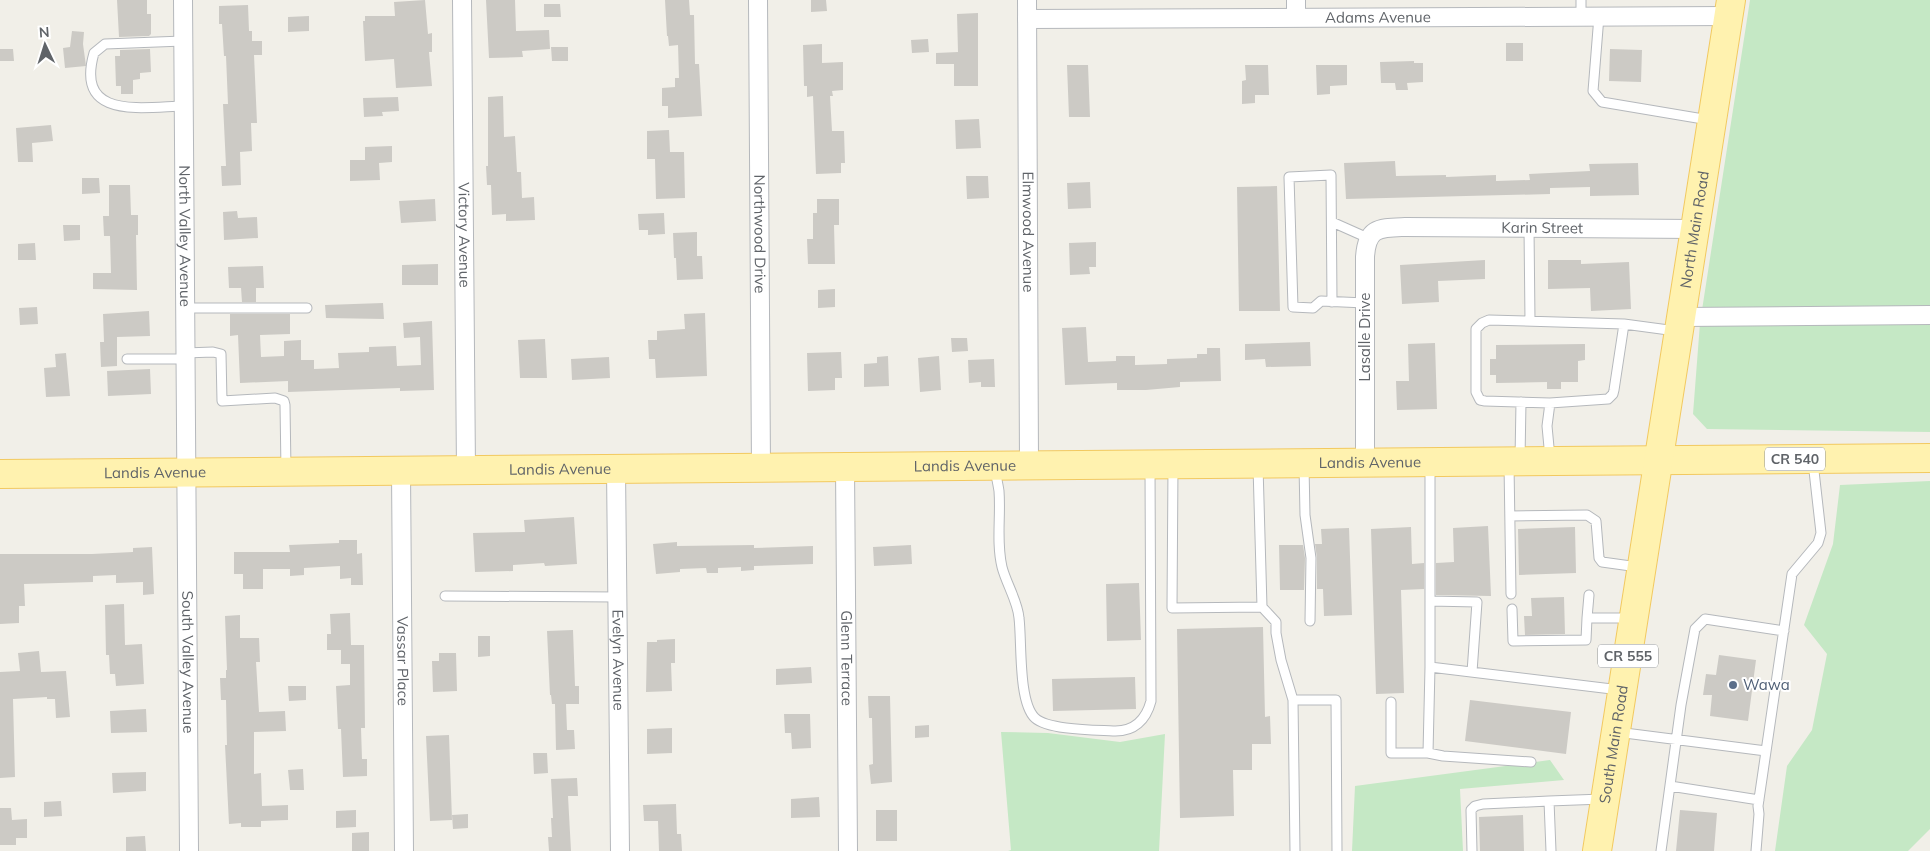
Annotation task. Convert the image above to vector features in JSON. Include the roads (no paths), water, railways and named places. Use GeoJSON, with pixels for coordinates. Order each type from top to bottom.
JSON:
{"type":"FeatureCollection","features":[{"type":"Feature","properties":{"kind":"main road","name":"North Main Road"},"geometry":{"type":"LineString","coordinates":[[1660,460],[1730,8]]}},
{"type":"Feature","properties":{"kind":"main road","name":"Landis Avenue"},"geometry":{"type":"LineString","coordinates":[[0,474],[1930,458]]}},
{"type":"Feature","properties":{"kind":"main road","name":"South Main Road"},"geometry":{"type":"LineString","coordinates":[[1597,851],[1660,460]]}},
{"type":"Feature","properties":{"kind":"street","name":"North Valley Avenue"},"geometry":{"type":"LineString","coordinates":[[183,0],[186,473]]}},
{"type":"Feature","properties":{"kind":"street","name":"Victory Avenue"},"geometry":{"type":"LineString","coordinates":[[462,0],[466,470]]}},
{"type":"Feature","properties":{"kind":"street","name":"Northwood Drive"},"geometry":{"type":"LineString","coordinates":[[758,0],[761,467]]}},
{"type":"Feature","properties":{"kind":"street","name":"Elmwood Avenue"},"geometry":{"type":"LineString","coordinates":[[1027,0],[1029,466]]}},
{"type":"Feature","properties":{"kind":"street","name":"Adams Avenue"},"geometry":{"type":"LineString","coordinates":[[1027,19],[1296,9],[1581,8],[1599,16],[1730,8]]}},
{"type":"Feature","properties":{"kind":"street","name":"Karin Street"},"geometry":{"type":"LineString","coordinates":[[1368,238],[1381,228],[1695,229]]}},
{"type":"Feature","properties":{"kind":"street","name":"Lasalle Drive"},"geometry":{"type":"LineString","coordinates":[[1365,463],[1365,257],[1368,238]]}},
{"type":"Feature","properties":{"kind":"street"},"geometry":{"type":"LineString","coordinates":[[1680,324],[1930,315]]}},
{"type":"Feature","properties":{"kind":"street","name":"Glenn Terrace"},"geometry":{"type":"LineString","coordinates":[[846,467],[848,851]]}},
{"type":"Feature","properties":{"kind":"street","name":"Evelyn Avenue"},"geometry":{"type":"LineString","coordinates":[[616,468],[620,851]]}},
{"type":"Feature","properties":{"kind":"street","name":"Vassar Place"},"geometry":{"type":"LineString","coordinates":[[401,471],[404,851]]}},
{"type":"Feature","properties":{"kind":"street","name":"South Valley Avenue"},"geometry":{"type":"LineString","coordinates":[[186,473],[190,851]]}},
{"type":"Feature","properties":{"kind":"lane"},"geometry":{"type":"LineString","coordinates":[[1599,16],[1593,91],[1602,102],[1712,120]]}},
{"type":"Feature","properties":{"kind":"lane"},"geometry":{"type":"LineString","coordinates":[[183,41],[105,44],[94,52],[90,78],[94,92],[106,102],[126,106],[184,106]]}},
{"type":"Feature","properties":{"kind":"lane"},"geometry":{"type":"LineString","coordinates":[[1332,302],[1331,175],[1289,177],[1293,307],[1313,308],[1321,301],[1332,302],[1365,303]]}},
{"type":"Feature","properties":{"kind":"lane"},"geometry":{"type":"LineString","coordinates":[[1332,222],[1368,238]]}},
{"type":"Feature","properties":{"kind":"lane"},"geometry":{"type":"LineString","coordinates":[[1529,228],[1530,322]]}},
{"type":"Feature","properties":{"kind":"lane"},"geometry":{"type":"LineString","coordinates":[[185,308],[307,308]]}},
{"type":"Feature","properties":{"kind":"lane"},"geometry":{"type":"LineString","coordinates":[[1624,324],[1613,394],[1608,399],[1550,402],[1485,401],[1480,400],[1476,392],[1476,329],[1482,323],[1489,320],[1680,324]]}},
{"type":"Feature","properties":{"kind":"lane"},"geometry":{"type":"LineString","coordinates":[[127,360],[213,352],[221,354],[222,401],[276,398],[284,401],[286,472]]}},
{"type":"Feature","properties":{"kind":"lane"},"geometry":{"type":"LineString","coordinates":[[1511,594],[1510,516],[1521,402]]}},
{"type":"Feature","properties":{"kind":"lane"},"geometry":{"type":"LineString","coordinates":[[1550,402],[1547,426],[1550,461]]}},
{"type":"Feature","properties":{"kind":"lane"},"geometry":{"type":"LineString","coordinates":[[1756,851],[1759,800],[1792,574],[1818,542],[1821,533],[1812,459]]}},
{"type":"Feature","properties":{"kind":"lane"},"geometry":{"type":"LineString","coordinates":[[1428,753],[1430,462]]}},
{"type":"Feature","properties":{"kind":"lane"},"geometry":{"type":"LineString","coordinates":[[1258,464],[1262,607],[1276,622],[1276,633],[1293,700],[1295,851]]}},
{"type":"Feature","properties":{"kind":"lane"},"geometry":{"type":"LineString","coordinates":[[1304,464],[1305,515],[1311,558],[1310,621]]}},
{"type":"Feature","properties":{"kind":"lane"},"geometry":{"type":"LineString","coordinates":[[1162,465],[1172,608],[1262,607]]}},
{"type":"Feature","properties":{"kind":"lane"},"geometry":{"type":"LineString","coordinates":[[994,466],[999,492],[1002,566],[1019,615],[1024,692],[1028,707],[1036,719],[1055,726],[1118,731],[1132,728],[1142,721],[1148,712],[1151,701],[1162,465]]}},
{"type":"Feature","properties":{"kind":"lane"},"geometry":{"type":"LineString","coordinates":[[1510,516],[1587,515],[1596,521],[1599,558],[1602,562],[1642,568]]}},
{"type":"Feature","properties":{"kind":"lane"},"geometry":{"type":"LineString","coordinates":[[1512,608],[1513,640],[1586,640],[1589,595]]}},
{"type":"Feature","properties":{"kind":"lane"},"geometry":{"type":"LineString","coordinates":[[445,596],[617,597]]}},
{"type":"Feature","properties":{"kind":"lane"},"geometry":{"type":"LineString","coordinates":[[1430,601],[1477,602],[1472,672]]}},
{"type":"Feature","properties":{"kind":"lane"},"geometry":{"type":"LineString","coordinates":[[1587,618],[1634,618]]}},
{"type":"Feature","properties":{"kind":"lane"},"geometry":{"type":"LineString","coordinates":[[1661,851],[1694,629],[1705,618],[1784,631]]}},
{"type":"Feature","properties":{"kind":"lane"},"geometry":{"type":"LineString","coordinates":[[1430,667],[1622,690]]}},
{"type":"Feature","properties":{"kind":"lane"},"geometry":{"type":"LineString","coordinates":[[1293,700],[1336,700],[1338,851]]}},
{"type":"Feature","properties":{"kind":"lane"},"geometry":{"type":"LineString","coordinates":[[1391,702],[1391,753],[1428,753],[1443,756],[1531,762]]}},
{"type":"Feature","properties":{"kind":"lane"},"geometry":{"type":"LineString","coordinates":[[1616,731],[1766,751]]}},
{"type":"Feature","properties":{"kind":"lane"},"geometry":{"type":"LineString","coordinates":[[1670,786],[1759,800]]}},
{"type":"Feature","properties":{"kind":"lane"},"geometry":{"type":"LineString","coordinates":[[1472,851],[1471,810],[1475,806],[1483,804],[1605,799]]}},
{"type":"Feature","properties":{"kind":"lane"},"geometry":{"type":"LineString","coordinates":[[1549,801],[1551,851]]}},
{"type":"Feature","properties":{"kind":"place","name":"Wawa"},"geometry":{"type":"Point","coordinates":[1733,685]}}]}
